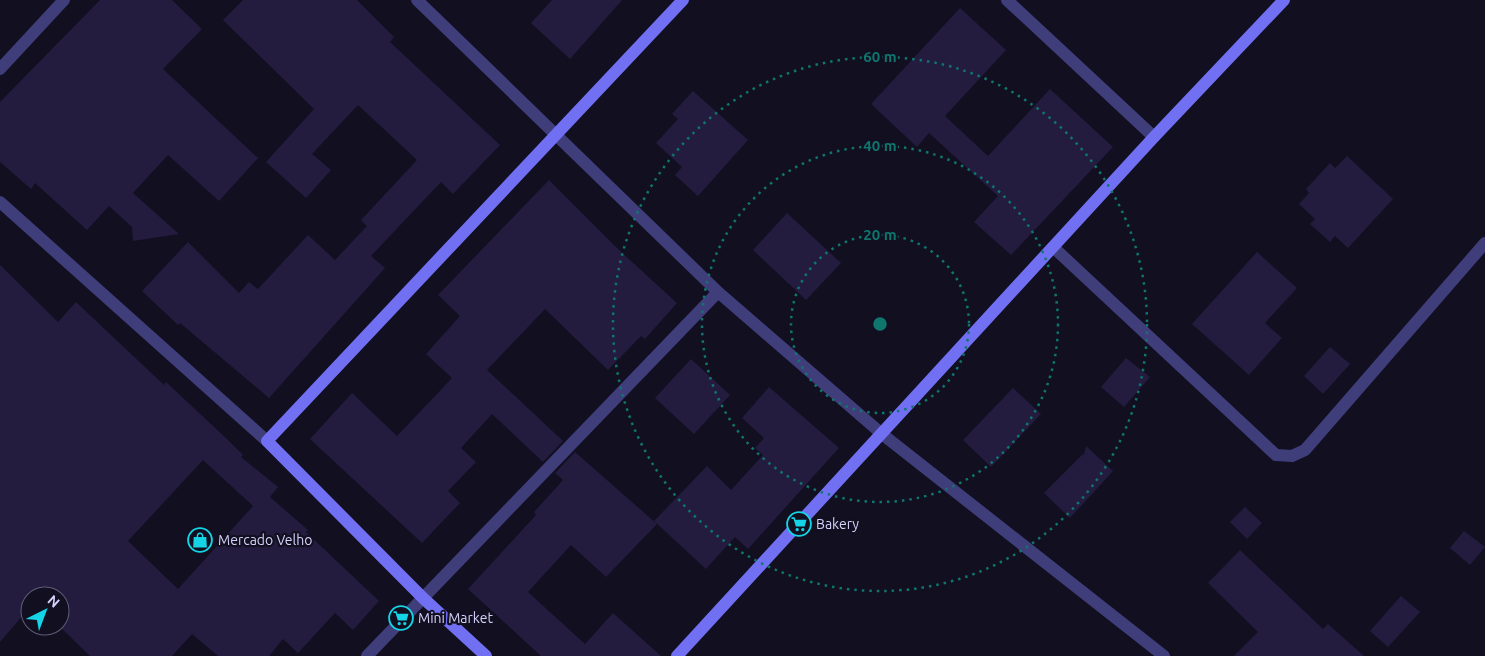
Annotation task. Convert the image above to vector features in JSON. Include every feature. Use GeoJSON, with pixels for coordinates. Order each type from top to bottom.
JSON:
{"type":"FeatureCollection","features":[{"type":"Feature","properties":{"kind":"main road"},"geometry":{"type":"LineString","coordinates":[[486,656],[423,598],[267,442],[684,0]]}},
{"type":"Feature","properties":{"kind":"main road"},"geometry":{"type":"LineString","coordinates":[[677,656],[1154,136],[1284,0]]}},
{"type":"Feature","properties":{"kind":"street"},"geometry":{"type":"LineString","coordinates":[[0,69],[64,0]]}},
{"type":"Feature","properties":{"kind":"street"},"geometry":{"type":"LineString","coordinates":[[417,0],[718,292],[882,434],[1164,656]]}},
{"type":"Feature","properties":{"kind":"street"},"geometry":{"type":"LineString","coordinates":[[1007,0],[1154,136]]}},
{"type":"Feature","properties":{"kind":"street"},"geometry":{"type":"LineString","coordinates":[[0,202],[267,442]]}},
{"type":"Feature","properties":{"kind":"street"},"geometry":{"type":"LineString","coordinates":[[1053,247],[1276,454],[1292,456],[1305,450],[1485,243]]}},
{"type":"Feature","properties":{"kind":"street"},"geometry":{"type":"LineString","coordinates":[[367,656],[718,292]]}},
{"type":"Feature","properties":{"kind":"building"},"geometry":{"type":"Polygon","coordinates":[[[100,0],[172,0],[202,29],[163,69],[258,158],[219,201],[168,155],[133,193],[179,234],[133,241],[132,227],[109,206],[87,230],[35,183],[31,189],[0,162],[0,102],[100,0]]]}},
{"type":"Feature","properties":{"kind":"building"},"geometry":{"type":"Polygon","coordinates":[[[243,0],[357,0],[394,37],[390,42],[500,145],[453,194],[441,182],[371,256],[385,268],[269,398],[180,323],[178,325],[142,291],[188,242],[239,293],[249,282],[258,289],[308,235],[335,260],[367,226],[361,220],[417,160],[358,105],[312,154],[331,170],[306,198],[266,162],[314,109],[223,20],[243,0]]]}},
{"type":"Feature","properties":{"kind":"building"},"geometry":{"type":"Polygon","coordinates":[[[552,0],[622,0],[570,59],[531,23],[552,0]]]}},
{"type":"Feature","properties":{"kind":"building"},"geometry":{"type":"Polygon","coordinates":[[[960,8],[1006,50],[945,116],[988,156],[1050,89],[1113,147],[1011,255],[974,222],[998,196],[929,133],[917,147],[871,104],[960,8]]]}},
{"type":"Feature","properties":{"kind":"building"},"geometry":{"type":"Polygon","coordinates":[[[693,91],[748,140],[698,196],[675,175],[682,167],[656,143],[678,119],[672,114],[693,91]]]}},
{"type":"Feature","properties":{"kind":"building"},"geometry":{"type":"Polygon","coordinates":[[[1347,156],[1393,199],[1348,248],[1335,236],[1330,242],[1310,224],[1315,219],[1299,204],[1309,193],[1306,189],[1330,163],[1335,168],[1347,156]]]}},
{"type":"Feature","properties":{"kind":"building"},"geometry":{"type":"Polygon","coordinates":[[[549,180],[619,250],[677,303],[645,339],[641,336],[608,370],[545,309],[487,370],[563,441],[543,462],[492,414],[461,448],[476,462],[448,491],[460,503],[422,543],[310,439],[352,393],[397,436],[452,378],[426,354],[460,316],[438,295],[549,180]]]}},
{"type":"Feature","properties":{"kind":"building"},"geometry":{"type":"Polygon","coordinates":[[[787,213],[841,263],[806,300],[753,250],[787,213]]]}},
{"type":"Feature","properties":{"kind":"building"},"geometry":{"type":"Polygon","coordinates":[[[1257,252],[1297,288],[1265,323],[1282,338],[1249,375],[1192,324],[1257,252]]]}},
{"type":"Feature","properties":{"kind":"building"},"geometry":{"type":"Polygon","coordinates":[[[0,265],[58,322],[76,302],[164,385],[166,382],[227,439],[243,455],[241,457],[278,487],[270,497],[308,530],[306,532],[379,601],[353,630],[335,613],[298,653],[283,639],[269,656],[218,656],[192,634],[172,656],[90,656],[69,636],[70,586],[20,586],[20,619],[0,642],[0,265]],[[203,460],[128,541],[178,589],[253,506],[203,460]]]}},
{"type":"Feature","properties":{"kind":"building"},"geometry":{"type":"Polygon","coordinates":[[[1330,347],[1350,364],[1323,394],[1304,376],[1330,347]]]}},
{"type":"Feature","properties":{"kind":"building"},"geometry":{"type":"Polygon","coordinates":[[[1126,358],[1150,377],[1124,407],[1101,387],[1126,358]]]}},
{"type":"Feature","properties":{"kind":"building"},"geometry":{"type":"Polygon","coordinates":[[[691,359],[730,395],[694,434],[655,398],[691,359]]]}},
{"type":"Feature","properties":{"kind":"building"},"geometry":{"type":"Polygon","coordinates":[[[769,387],[839,448],[748,549],[735,537],[706,569],[654,521],[707,466],[731,490],[763,455],[755,448],[764,438],[742,418],[769,387]]]}},
{"type":"Feature","properties":{"kind":"building"},"geometry":{"type":"Polygon","coordinates":[[[1013,388],[1041,414],[991,467],[963,440],[1013,388]]]}},
{"type":"Feature","properties":{"kind":"building"},"geometry":{"type":"Polygon","coordinates":[[[1086,446],[1113,471],[1070,518],[1044,493],[1084,455],[1086,446]]]}},
{"type":"Feature","properties":{"kind":"building"},"geometry":{"type":"Polygon","coordinates":[[[575,452],[657,524],[606,577],[571,545],[528,592],[585,644],[613,613],[661,656],[541,656],[468,589],[536,515],[534,512],[563,480],[555,473],[575,452]]]}},
{"type":"Feature","properties":{"kind":"building"},"geometry":{"type":"Polygon","coordinates":[[[1245,507],[1262,523],[1247,539],[1230,522],[1245,507]]]}},
{"type":"Feature","properties":{"kind":"building"},"geometry":{"type":"Polygon","coordinates":[[[1464,531],[1485,547],[1470,565],[1450,548],[1464,531]]]}},
{"type":"Feature","properties":{"kind":"building"},"geometry":{"type":"Polygon","coordinates":[[[1240,550],[1323,629],[1328,624],[1364,656],[1234,656],[1258,632],[1208,583],[1240,550]]]}},
{"type":"Feature","properties":{"kind":"building"},"geometry":{"type":"Polygon","coordinates":[[[1401,596],[1420,612],[1388,647],[1370,631],[1401,596]]]}},
{"type":"Feature","properties":{"kind":"place","name":"Bakery"},"geometry":{"type":"Point","coordinates":[799,524]}},
{"type":"Feature","properties":{"kind":"place","name":"Mercado Velho"},"geometry":{"type":"Point","coordinates":[200,540]}},
{"type":"Feature","properties":{"kind":"place","name":"Mini Market"},"geometry":{"type":"Point","coordinates":[401,618]}}]}
